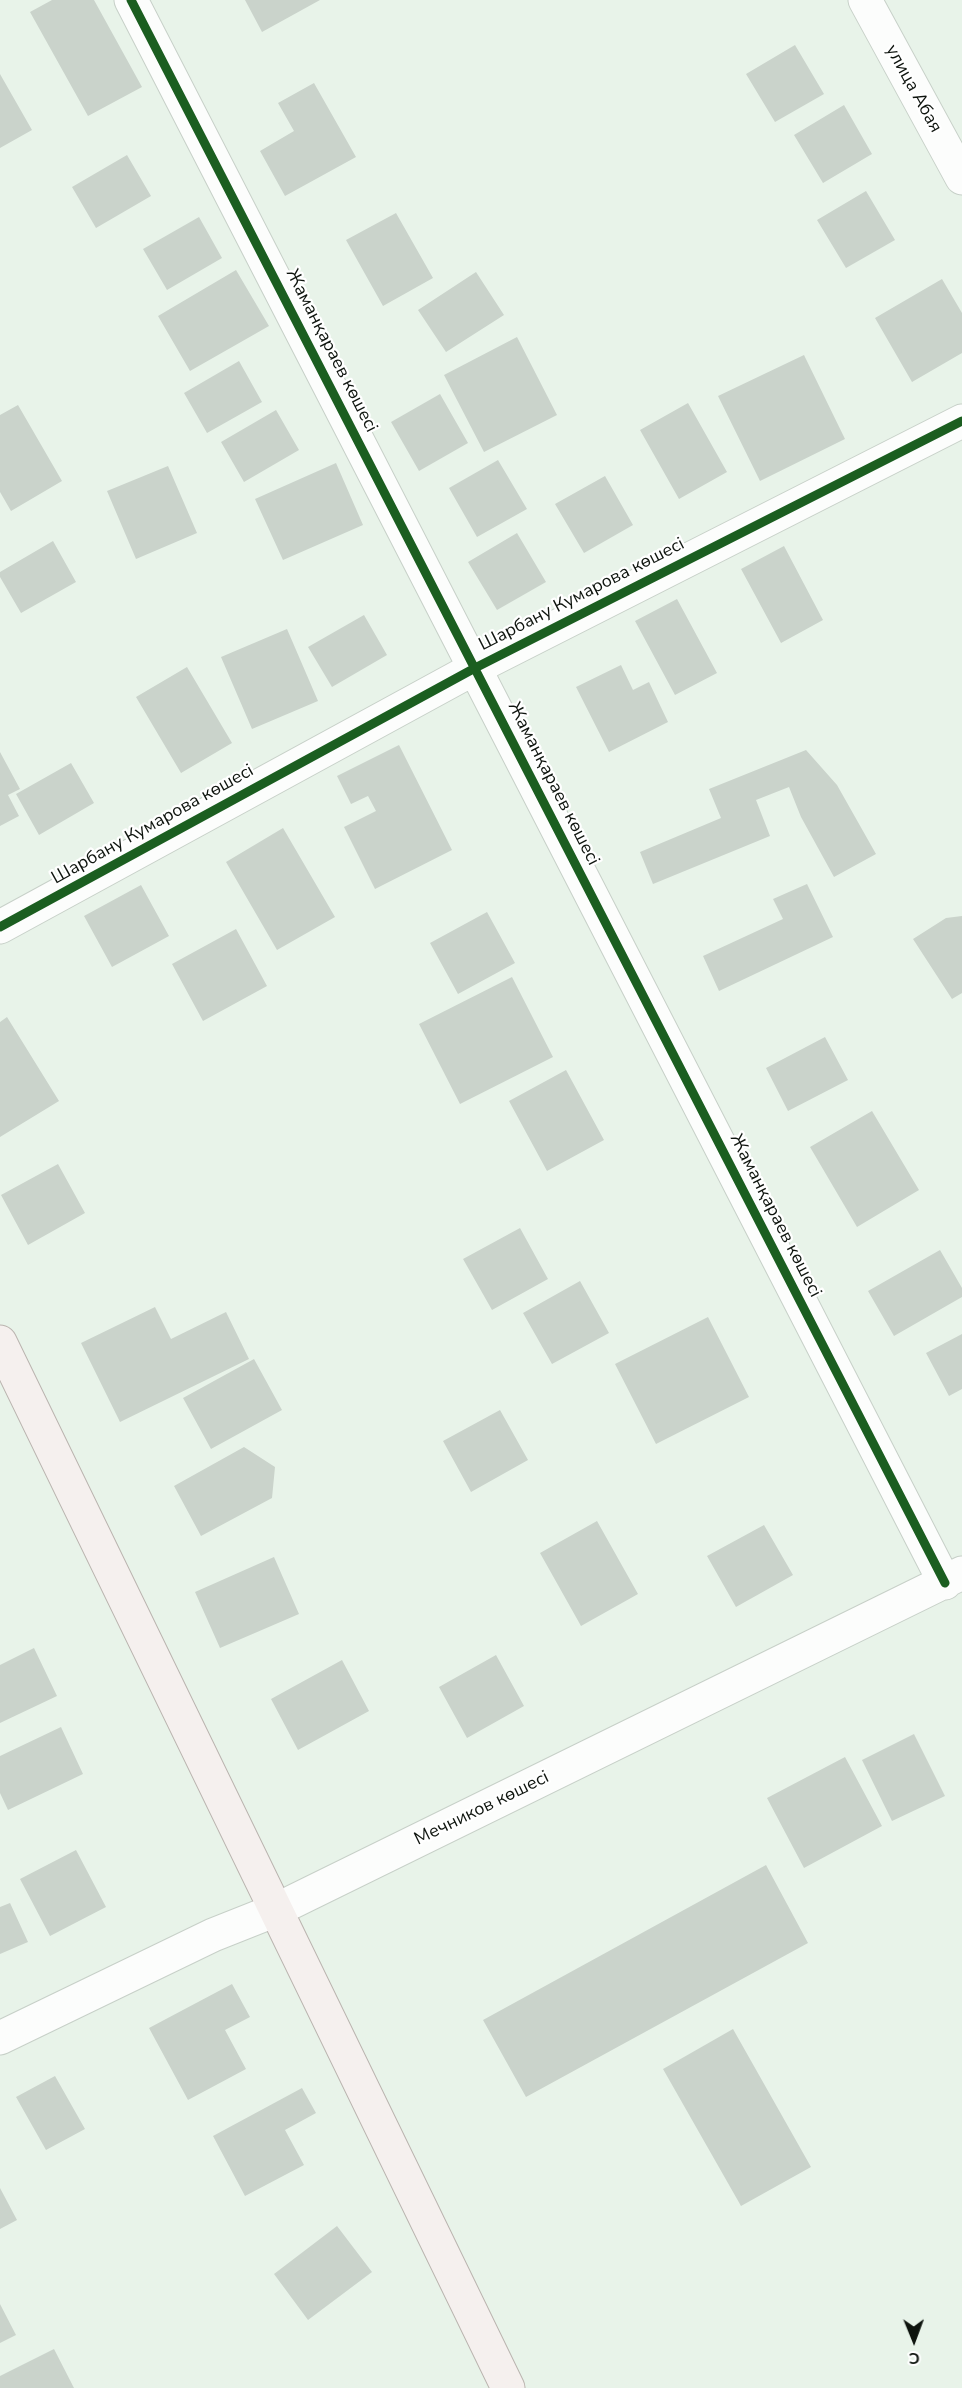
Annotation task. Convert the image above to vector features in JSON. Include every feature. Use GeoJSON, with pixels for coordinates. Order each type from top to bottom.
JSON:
{"type":"FeatureCollection","features":[{"type":"Feature","properties":{"kind":"main road"},"geometry":{"type":"LineString","coordinates":[[0,1341],[508,2388]]}},
{"type":"Feature","properties":{"kind":"street","name":"Жаманқараев көшесі"},"geometry":{"type":"LineString","coordinates":[[131,0],[475,668],[953,1578]]}},
{"type":"Feature","properties":{"kind":"street","name":"улица Абая"},"geometry":{"type":"LineString","coordinates":[[865,0],[962,178]]}},
{"type":"Feature","properties":{"kind":"street","name":"Шарбану Кумарова көшесі"},"geometry":{"type":"LineString","coordinates":[[0,927],[475,668],[962,421]]}},
{"type":"Feature","properties":{"kind":"street","name":"Мечников көшесі"},"geometry":{"type":"LineString","coordinates":[[0,2038],[213,1935],[276,1910],[953,1578]]}},
{"type":"Feature","properties":{"kind":"building"},"geometry":{"type":"Polygon","coordinates":[[[52,0],[94,0],[142,87],[88,116],[30,12],[52,0]]]}},
{"type":"Feature","properties":{"kind":"building"},"geometry":{"type":"Polygon","coordinates":[[[245,0],[320,0],[262,32],[245,0]]]}},
{"type":"Feature","properties":{"kind":"building"},"geometry":{"type":"Polygon","coordinates":[[[795,45],[824,94],[775,122],[746,74],[795,45]]]}},
{"type":"Feature","properties":{"kind":"building"},"geometry":{"type":"Polygon","coordinates":[[[0,74],[32,130],[0,148],[0,74]]]}},
{"type":"Feature","properties":{"kind":"building"},"geometry":{"type":"Polygon","coordinates":[[[314,83],[356,157],[285,196],[260,151],[294,131],[278,103],[314,83]]]}},
{"type":"Feature","properties":{"kind":"building"},"geometry":{"type":"Polygon","coordinates":[[[844,105],[872,154],[823,183],[794,135],[844,105]]]}},
{"type":"Feature","properties":{"kind":"building"},"geometry":{"type":"Polygon","coordinates":[[[127,155],[151,196],[96,228],[72,187],[127,155]]]}},
{"type":"Feature","properties":{"kind":"building"},"geometry":{"type":"Polygon","coordinates":[[[866,191],[895,240],[846,268],[817,220],[866,191]]]}},
{"type":"Feature","properties":{"kind":"building"},"geometry":{"type":"Polygon","coordinates":[[[396,213],[433,278],[383,306],[346,240],[396,213]]]}},
{"type":"Feature","properties":{"kind":"building"},"geometry":{"type":"Polygon","coordinates":[[[199,217],[222,258],[167,290],[143,249],[199,217]]]}},
{"type":"Feature","properties":{"kind":"building"},"geometry":{"type":"Polygon","coordinates":[[[236,270],[269,326],[190,371],[158,316],[236,270]]]}},
{"type":"Feature","properties":{"kind":"building"},"geometry":{"type":"Polygon","coordinates":[[[476,272],[504,315],[446,352],[418,310],[476,272]]]}},
{"type":"Feature","properties":{"kind":"building"},"geometry":{"type":"Polygon","coordinates":[[[942,279],[962,313],[962,353],[912,382],[875,318],[942,279]]]}},
{"type":"Feature","properties":{"kind":"building"},"geometry":{"type":"Polygon","coordinates":[[[517,337],[557,415],[484,452],[444,375],[517,337]]]}},
{"type":"Feature","properties":{"kind":"building"},"geometry":{"type":"Polygon","coordinates":[[[804,355],[845,439],[760,481],[718,396],[804,355]]]}},
{"type":"Feature","properties":{"kind":"building"},"geometry":{"type":"Polygon","coordinates":[[[239,361],[262,402],[207,433],[184,393],[239,361]]]}},
{"type":"Feature","properties":{"kind":"building"},"geometry":{"type":"Polygon","coordinates":[[[440,394],[468,443],[419,471],[391,422],[440,394]]]}},
{"type":"Feature","properties":{"kind":"building"},"geometry":{"type":"Polygon","coordinates":[[[688,403],[727,472],[679,499],[640,430],[688,403]]]}},
{"type":"Feature","properties":{"kind":"building"},"geometry":{"type":"Polygon","coordinates":[[[18,405],[62,481],[11,511],[0,492],[0,415],[18,405]]]}},
{"type":"Feature","properties":{"kind":"building"},"geometry":{"type":"Polygon","coordinates":[[[276,410],[299,450],[244,482],[221,442],[276,410]]]}},
{"type":"Feature","properties":{"kind":"building"},"geometry":{"type":"Polygon","coordinates":[[[498,460],[527,509],[477,537],[449,488],[498,460]]]}},
{"type":"Feature","properties":{"kind":"building"},"geometry":{"type":"Polygon","coordinates":[[[336,463],[363,525],[283,560],[255,499],[336,463]]]}},
{"type":"Feature","properties":{"kind":"building"},"geometry":{"type":"Polygon","coordinates":[[[168,466],[197,533],[136,559],[107,491],[168,466]]]}},
{"type":"Feature","properties":{"kind":"building"},"geometry":{"type":"Polygon","coordinates":[[[605,476],[633,525],[584,553],[555,504],[605,476]]]}},
{"type":"Feature","properties":{"kind":"building"},"geometry":{"type":"Polygon","coordinates":[[[517,533],[546,582],[497,610],[468,562],[517,533]]]}},
{"type":"Feature","properties":{"kind":"building"},"geometry":{"type":"Polygon","coordinates":[[[53,541],[76,582],[21,613],[0,577],[0,572],[53,541]]]}},
{"type":"Feature","properties":{"kind":"building"},"geometry":{"type":"Polygon","coordinates":[[[784,546],[823,620],[781,643],[741,569],[784,546]]]}},
{"type":"Feature","properties":{"kind":"building"},"geometry":{"type":"Polygon","coordinates":[[[677,599],[717,673],[675,695],[635,621],[677,599]]]}},
{"type":"Feature","properties":{"kind":"building"},"geometry":{"type":"Polygon","coordinates":[[[364,615],[387,655],[332,687],[308,647],[364,615]]]}},
{"type":"Feature","properties":{"kind":"building"},"geometry":{"type":"Polygon","coordinates":[[[287,629],[318,701],[252,729],[221,657],[287,629]]]}},
{"type":"Feature","properties":{"kind":"building"},"geometry":{"type":"Polygon","coordinates":[[[621,665],[633,690],[649,682],[668,722],[609,752],[576,687],[621,665]]]}},
{"type":"Feature","properties":{"kind":"building"},"geometry":{"type":"Polygon","coordinates":[[[187,667],[232,743],[181,773],[136,697],[187,667]]]}},
{"type":"Feature","properties":{"kind":"building"},"geometry":{"type":"Polygon","coordinates":[[[399,745],[452,850],[375,889],[344,827],[376,811],[368,796],[351,804],[337,776],[399,745]]]}},
{"type":"Feature","properties":{"kind":"building"},"geometry":{"type":"Polygon","coordinates":[[[806,750],[837,785],[876,854],[834,877],[801,817],[789,787],[756,800],[770,836],[653,884],[640,852],[721,818],[709,789],[806,750]]]}},
{"type":"Feature","properties":{"kind":"building"},"geometry":{"type":"Polygon","coordinates":[[[0,752],[20,789],[8,795],[19,816],[0,826],[0,752]]]}},
{"type":"Feature","properties":{"kind":"building"},"geometry":{"type":"Polygon","coordinates":[[[71,763],[94,803],[39,835],[16,794],[71,763]]]}},
{"type":"Feature","properties":{"kind":"building"},"geometry":{"type":"Polygon","coordinates":[[[283,828],[335,917],[277,950],[226,862],[283,828]]]}},
{"type":"Feature","properties":{"kind":"building"},"geometry":{"type":"Polygon","coordinates":[[[807,884],[833,937],[719,991],[703,956],[783,919],[773,899],[807,884]]]}},
{"type":"Feature","properties":{"kind":"building"},"geometry":{"type":"Polygon","coordinates":[[[141,885],[169,936],[112,967],[84,916],[141,885]]]}},
{"type":"Feature","properties":{"kind":"building"},"geometry":{"type":"Polygon","coordinates":[[[487,912],[515,963],[458,994],[430,943],[487,912]]]}},
{"type":"Feature","properties":{"kind":"building"},"geometry":{"type":"Polygon","coordinates":[[[962,916],[962,993],[952,999],[913,939],[946,918],[962,916]]]}},
{"type":"Feature","properties":{"kind":"building"},"geometry":{"type":"Polygon","coordinates":[[[236,929],[267,986],[203,1021],[172,964],[236,929]]]}},
{"type":"Feature","properties":{"kind":"building"},"geometry":{"type":"Polygon","coordinates":[[[512,977],[553,1057],[460,1104],[419,1024],[512,977]]]}},
{"type":"Feature","properties":{"kind":"building"},"geometry":{"type":"Polygon","coordinates":[[[7,1017],[59,1101],[0,1137],[0,1022],[7,1017]]]}},
{"type":"Feature","properties":{"kind":"building"},"geometry":{"type":"Polygon","coordinates":[[[825,1037],[848,1080],[788,1111],[766,1068],[825,1037]]]}},
{"type":"Feature","properties":{"kind":"building"},"geometry":{"type":"Polygon","coordinates":[[[566,1070],[604,1140],[547,1171],[509,1101],[566,1070]]]}},
{"type":"Feature","properties":{"kind":"building"},"geometry":{"type":"Polygon","coordinates":[[[872,1111],[919,1190],[857,1227],[810,1147],[872,1111]]]}},
{"type":"Feature","properties":{"kind":"building"},"geometry":{"type":"Polygon","coordinates":[[[58,1164],[85,1213],[28,1245],[1,1195],[58,1164]]]}},
{"type":"Feature","properties":{"kind":"building"},"geometry":{"type":"Polygon","coordinates":[[[520,1228],[548,1279],[492,1310],[463,1259],[520,1228]]]}},
{"type":"Feature","properties":{"kind":"building"},"geometry":{"type":"Polygon","coordinates":[[[940,1250],[962,1288],[962,1297],[894,1336],[868,1291],[940,1250]]]}},
{"type":"Feature","properties":{"kind":"building"},"geometry":{"type":"Polygon","coordinates":[[[580,1281],[609,1333],[552,1364],[523,1313],[580,1281]]]}},
{"type":"Feature","properties":{"kind":"building"},"geometry":{"type":"Polygon","coordinates":[[[155,1307],[171,1339],[226,1312],[249,1359],[120,1422],[81,1343],[155,1307]]]}},
{"type":"Feature","properties":{"kind":"building"},"geometry":{"type":"Polygon","coordinates":[[[708,1317],[749,1397],[656,1444],[615,1364],[708,1317]]]}},
{"type":"Feature","properties":{"kind":"building"},"geometry":{"type":"Polygon","coordinates":[[[962,1334],[962,1389],[949,1396],[926,1353],[962,1334]]]}},
{"type":"Feature","properties":{"kind":"building"},"geometry":{"type":"Polygon","coordinates":[[[254,1359],[282,1410],[211,1449],[183,1398],[254,1359]]]}},
{"type":"Feature","properties":{"kind":"building"},"geometry":{"type":"Polygon","coordinates":[[[500,1410],[528,1460],[471,1492],[443,1441],[500,1410]]]}},
{"type":"Feature","properties":{"kind":"building"},"geometry":{"type":"Polygon","coordinates":[[[244,1447],[275,1467],[272,1498],[201,1536],[174,1486],[244,1447]]]}},
{"type":"Feature","properties":{"kind":"building"},"geometry":{"type":"Polygon","coordinates":[[[597,1521],[638,1594],[581,1626],[540,1553],[597,1521]]]}},
{"type":"Feature","properties":{"kind":"building"},"geometry":{"type":"Polygon","coordinates":[[[764,1525],[793,1575],[736,1607],[707,1556],[764,1525]]]}},
{"type":"Feature","properties":{"kind":"building"},"geometry":{"type":"Polygon","coordinates":[[[274,1557],[299,1614],[220,1648],[195,1592],[274,1557]]]}},
{"type":"Feature","properties":{"kind":"building"},"geometry":{"type":"Polygon","coordinates":[[[34,1648],[57,1696],[0,1723],[0,1665],[34,1648]]]}},
{"type":"Feature","properties":{"kind":"building"},"geometry":{"type":"Polygon","coordinates":[[[496,1655],[524,1706],[467,1738],[439,1687],[496,1655]]]}},
{"type":"Feature","properties":{"kind":"building"},"geometry":{"type":"Polygon","coordinates":[[[342,1660],[369,1711],[298,1750],[271,1699],[342,1660]]]}},
{"type":"Feature","properties":{"kind":"building"},"geometry":{"type":"Polygon","coordinates":[[[61,1727],[83,1774],[8,1810],[0,1793],[0,1756],[61,1727]]]}},
{"type":"Feature","properties":{"kind":"building"},"geometry":{"type":"Polygon","coordinates":[[[914,1734],[945,1796],[892,1821],[862,1760],[914,1734]]]}},
{"type":"Feature","properties":{"kind":"building"},"geometry":{"type":"Polygon","coordinates":[[[845,1757],[882,1826],[804,1868],[767,1798],[845,1757]]]}},
{"type":"Feature","properties":{"kind":"building"},"geometry":{"type":"Polygon","coordinates":[[[76,1850],[106,1907],[50,1936],[20,1879],[76,1850]]]}},
{"type":"Feature","properties":{"kind":"building"},"geometry":{"type":"Polygon","coordinates":[[[766,1865],[808,1943],[526,2097],[483,2020],[766,1865]]]}},
{"type":"Feature","properties":{"kind":"building"},"geometry":{"type":"Polygon","coordinates":[[[10,1903],[28,1942],[0,1954],[0,1907],[10,1903]]]}},
{"type":"Feature","properties":{"kind":"building"},"geometry":{"type":"Polygon","coordinates":[[[232,1984],[250,2017],[225,2030],[246,2069],[188,2100],[149,2028],[232,1984]]]}},
{"type":"Feature","properties":{"kind":"building"},"geometry":{"type":"Polygon","coordinates":[[[733,2029],[811,2167],[741,2206],[663,2069],[733,2029]]]}},
{"type":"Feature","properties":{"kind":"building"},"geometry":{"type":"Polygon","coordinates":[[[55,2076],[85,2129],[46,2150],[16,2097],[55,2076]]]}},
{"type":"Feature","properties":{"kind":"building"},"geometry":{"type":"Polygon","coordinates":[[[302,2088],[316,2113],[285,2130],[304,2165],[245,2196],[213,2136],[302,2088]]]}},
{"type":"Feature","properties":{"kind":"building"},"geometry":{"type":"Polygon","coordinates":[[[0,2188],[17,2220],[0,2229],[0,2188]]]}},
{"type":"Feature","properties":{"kind":"building"},"geometry":{"type":"Polygon","coordinates":[[[337,2226],[372,2272],[308,2320],[274,2274],[337,2226]]]}},
{"type":"Feature","properties":{"kind":"building"},"geometry":{"type":"Polygon","coordinates":[[[0,2304],[16,2335],[0,2343],[0,2304]]]}},
{"type":"Feature","properties":{"kind":"building"},"geometry":{"type":"Polygon","coordinates":[[[54,2349],[74,2388],[0,2388],[0,2376],[54,2349]]]}},
{"type":"Feature","properties":{"kind":"cycle path"},"geometry":{"type":"LineString","coordinates":[[131,0],[945,1583]]}},
{"type":"Feature","properties":{"kind":"cycle path"},"geometry":{"type":"LineString","coordinates":[[0,927],[475,668],[962,421]]}}]}
